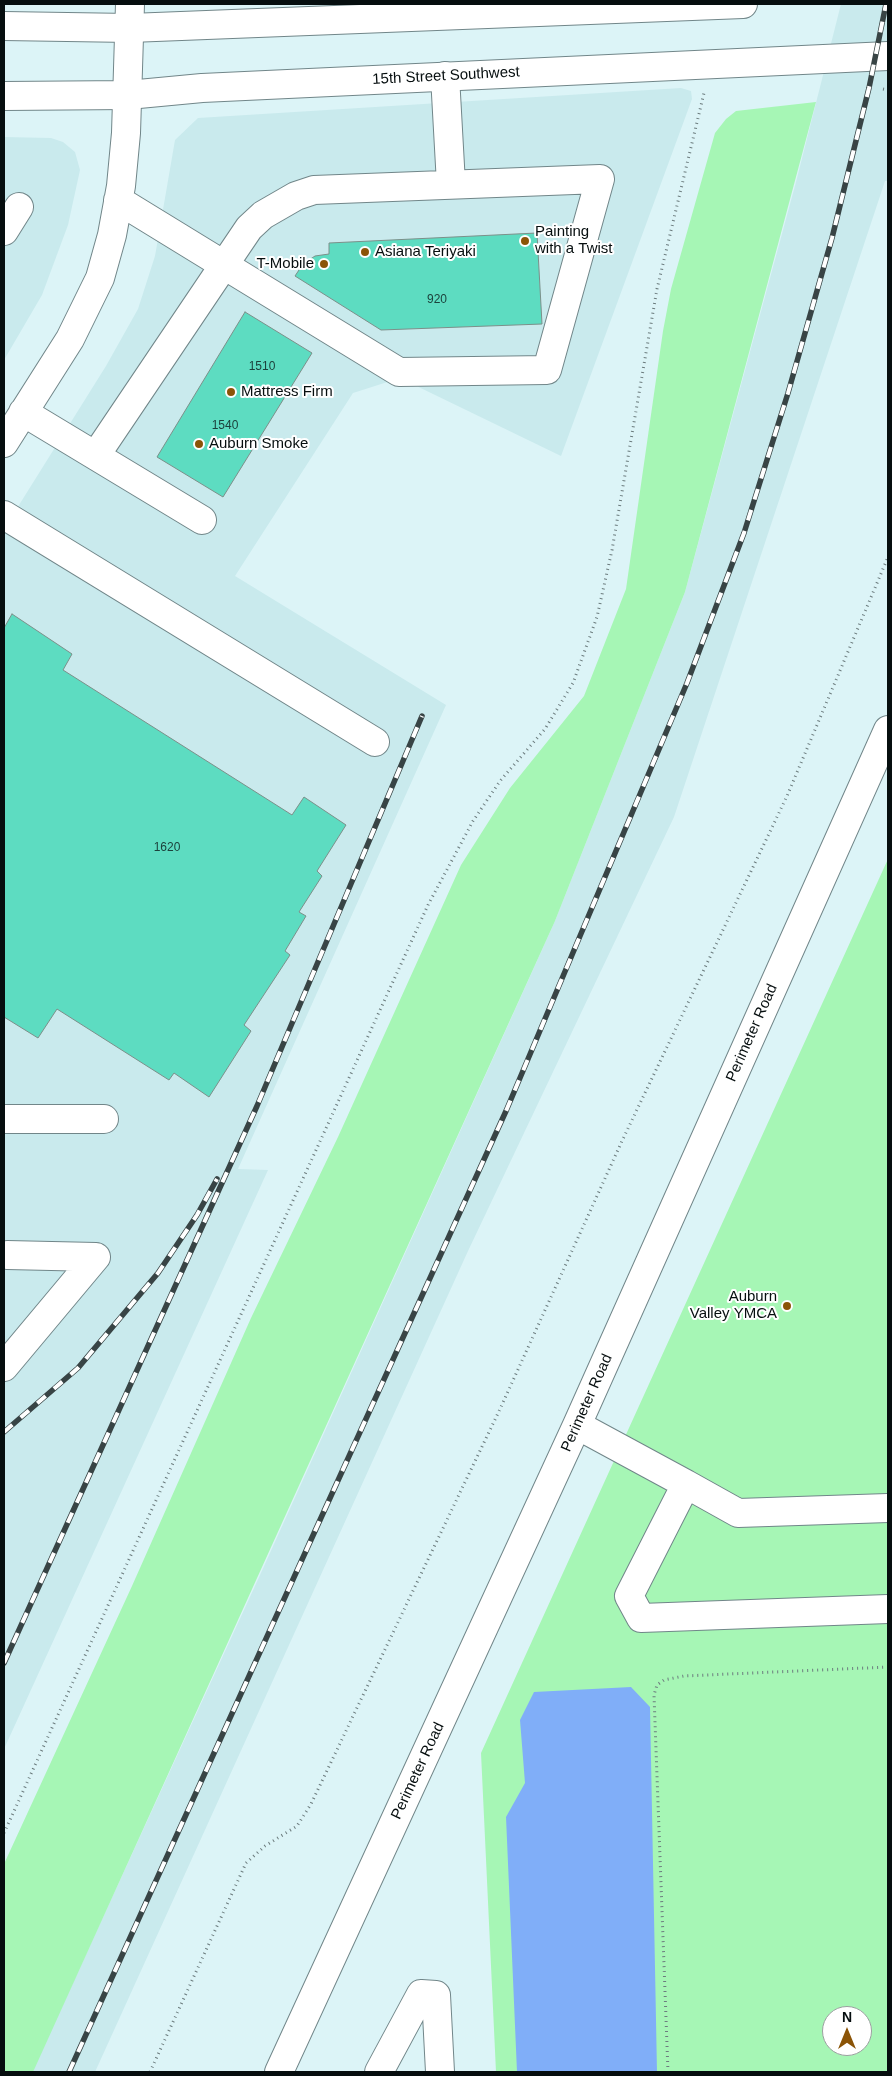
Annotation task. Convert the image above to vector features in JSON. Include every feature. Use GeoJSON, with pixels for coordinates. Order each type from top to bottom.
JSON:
{"type":"FeatureCollection","features":[{"type":"Feature","properties":{"kind":"street"},"geometry":{"type":"LineString","coordinates":[[4,26],[130,16],[743,4]]}},
{"type":"Feature","properties":{"kind":"street"},"geometry":{"type":"LineString","coordinates":[[4,444],[70,338],[92,298],[100,278],[112,235],[126,134],[130,16]]}},
{"type":"Feature","properties":{"kind":"street","name":"15th Street Southwest"},"geometry":{"type":"LineString","coordinates":[[4,96],[128,95],[202,88],[888,56]]}},
{"type":"Feature","properties":{"kind":"street"},"geometry":{"type":"LineString","coordinates":[[444,76],[451,184]]}},
{"type":"Feature","properties":{"kind":"street"},"geometry":{"type":"LineString","coordinates":[[96,455],[224,265],[249,228],[263,215],[296,196],[334,188],[600,178],[547,370],[399,372],[224,265],[118,200]]}},
{"type":"Feature","properties":{"kind":"street"},"geometry":{"type":"LineString","coordinates":[[4,207],[19,207],[4,231]]}},
{"type":"Feature","properties":{"kind":"street"},"geometry":{"type":"LineString","coordinates":[[23,412],[202,520]]}},
{"type":"Feature","properties":{"kind":"street"},"geometry":{"type":"LineString","coordinates":[[4,515],[376,742]]}},
{"type":"Feature","properties":{"kind":"street","name":"Perimeter Road"},"geometry":{"type":"LineString","coordinates":[[279,2072],[882,759],[888,730]]}},
{"type":"Feature","properties":{"kind":"street"},"geometry":{"type":"LineString","coordinates":[[4,1119],[104,1119]]}},
{"type":"Feature","properties":{"kind":"street"},"geometry":{"type":"LineString","coordinates":[[4,1368],[96,1257],[8,1255]]}},
{"type":"Feature","properties":{"kind":"street"},"geometry":{"type":"LineString","coordinates":[[577,1425],[738,1512],[888,1508]]}},
{"type":"Feature","properties":{"kind":"street"},"geometry":{"type":"LineString","coordinates":[[686,1484],[629,1596],[641,1618],[888,1609]]}},
{"type":"Feature","properties":{"kind":"street"},"geometry":{"type":"LineString","coordinates":[[379,2072],[421,1994],[436,1996],[440,2072]]}},
{"type":"Feature","properties":{"kind":"path"},"geometry":{"type":"LineString","coordinates":[[883,89],[888,90]]}},
{"type":"Feature","properties":{"kind":"path"},"geometry":{"type":"LineString","coordinates":[[4,1834],[428,905],[474,821],[500,782],[545,729],[573,682],[597,617],[612,550],[657,289],[704,91]]}},
{"type":"Feature","properties":{"kind":"path"},"geometry":{"type":"LineString","coordinates":[[150,2072],[246,1863],[265,1846],[297,1826],[311,1804],[500,1410],[622,1141],[787,796],[888,557]]}},
{"type":"Feature","properties":{"kind":"path"},"geometry":{"type":"LineString","coordinates":[[668,2072],[654,1694],[657,1685],[664,1680],[684,1676],[888,1667]]}},
{"type":"Feature","properties":{"kind":"shaded area"},"geometry":{"type":"Polygon","coordinates":[[[841,4],[888,4],[888,181],[885,181],[674,817],[468,1251],[95,2072],[32,2072],[260,1575],[555,921],[685,592],[796,182],[841,4]]]}},
{"type":"Feature","properties":{"kind":"shaded area"},"geometry":{"type":"Polygon","coordinates":[[[681,88],[691,91],[692,99],[561,456],[400,378],[353,393],[235,576],[446,705],[238,1169],[268,1170],[4,1749],[4,529],[106,366],[138,309],[155,256],[175,140],[198,118],[681,88]]]}},
{"type":"Feature","properties":{"kind":"shaded area"},"geometry":{"type":"Polygon","coordinates":[[[4,137],[51,138],[63,142],[75,152],[80,170],[68,225],[42,295],[4,360],[4,137]]]}},
{"type":"Feature","properties":{"kind":"green space"},"geometry":{"type":"Polygon","coordinates":[[[816,102],[685,592],[555,921],[33,2072],[4,2072],[4,1864],[132,1586],[251,1318],[338,1137],[461,865],[510,788],[584,696],[626,589],[663,331],[671,289],[715,133],[726,119],[736,111],[816,102]]]}},
{"type":"Feature","properties":{"kind":"green space","name":"Auburn Valley YMCA"},"geometry":{"type":"Polygon","coordinates":[[[888,859],[888,2072],[496,2072],[481,1753],[888,859]]]}},
{"type":"Feature","properties":{"kind":"water"},"geometry":{"type":"Polygon","coordinates":[[[631,1687],[650,1707],[657,2072],[517,2072],[506,1817],[525,1783],[520,1720],[534,1692],[631,1687]]]}},
{"type":"Feature","properties":{"kind":"building"},"geometry":{"type":"Polygon","coordinates":[[[537,233],[542,324],[381,330],[295,276],[303,264],[315,256],[329,254],[329,243],[537,233]]]}},
{"type":"Feature","properties":{"kind":"building"},"geometry":{"type":"Polygon","coordinates":[[[245,312],[312,353],[223,497],[157,457],[245,312]]]}},
{"type":"Feature","properties":{"kind":"building"},"geometry":{"type":"Polygon","coordinates":[[[12,614],[72,654],[63,670],[292,815],[304,797],[346,825],[317,871],[322,876],[299,912],[306,916],[285,951],[290,955],[244,1025],[251,1031],[209,1097],[174,1073],[169,1080],[57,1009],[38,1038],[4,1017],[4,628],[12,614]]]}},
{"type":"Feature","properties":{"kind":"railway"},"geometry":{"type":"LineString","coordinates":[[69,2072],[506,1111],[687,683],[744,533],[788,393],[832,238],[869,88],[886,4]]}},
{"type":"Feature","properties":{"kind":"railway"},"geometry":{"type":"LineString","coordinates":[[4,1663],[257,1106],[422,716]]}},
{"type":"Feature","properties":{"kind":"railway"},"geometry":{"type":"LineString","coordinates":[[4,1432],[78,1368],[158,1273],[197,1215],[217,1179]]}},
{"type":"Feature","properties":{"kind":"place","name":"Painting with a Twist"},"geometry":{"type":"Point","coordinates":[525,241]}},
{"type":"Feature","properties":{"kind":"place","name":"Asiana Teriyaki"},"geometry":{"type":"Point","coordinates":[365,252]}},
{"type":"Feature","properties":{"kind":"place","name":"T-Mobile"},"geometry":{"type":"Point","coordinates":[324,264]}},
{"type":"Feature","properties":{"kind":"place","name":"Mattress Firm"},"geometry":{"type":"Point","coordinates":[231,392]}},
{"type":"Feature","properties":{"kind":"place","name":"Auburn Smoke"},"geometry":{"type":"Point","coordinates":[199,444]}},
{"type":"Feature","properties":{"kind":"place","name":"Auburn Valley YMCA"},"geometry":{"type":"Point","coordinates":[787,1306]}}]}
